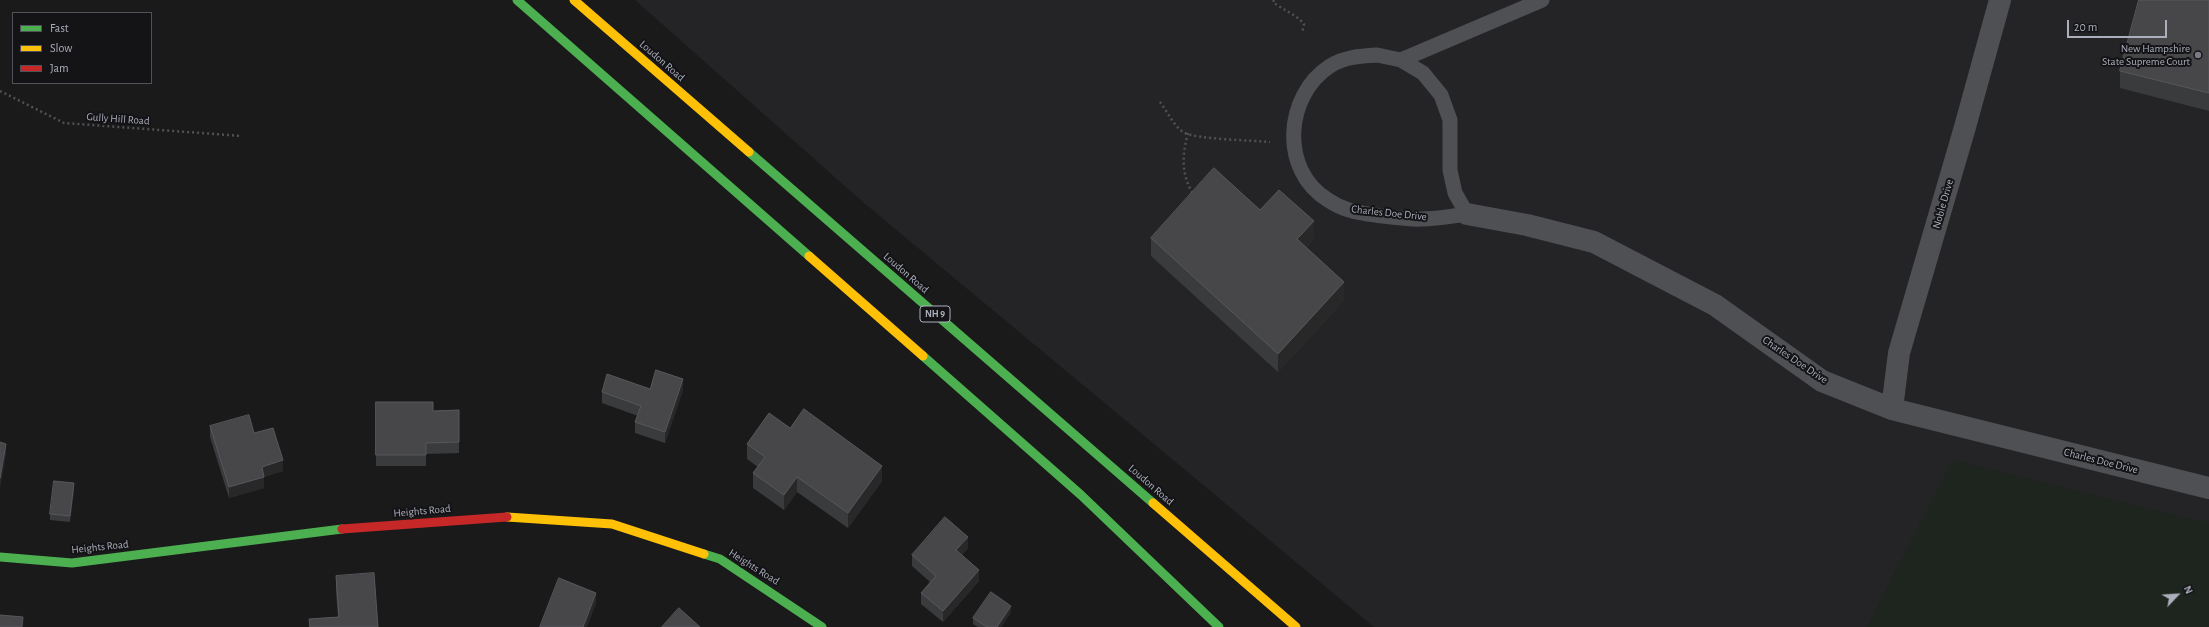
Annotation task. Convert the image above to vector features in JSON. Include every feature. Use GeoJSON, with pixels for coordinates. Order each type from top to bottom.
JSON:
{"type":"FeatureCollection","features":[{"type":"Feature","properties":{"kind":"main road"},"geometry":{"type":"LineString","coordinates":[[516,0],[644,114],[1081,495],[1219,627]]}},
{"type":"Feature","properties":{"kind":"main road","name":"Loudon Road"},"geometry":{"type":"LineString","coordinates":[[574,0],[1296,627]]}},
{"type":"Feature","properties":{"kind":"main road","name":"Heights Road"},"geometry":{"type":"LineString","coordinates":[[0,557],[72,563],[344,529],[499,517],[612,524],[720,559],[822,627]]}},
{"type":"Feature","properties":{"kind":"street","name":"Noble Drive"},"geometry":{"type":"LineString","coordinates":[[1892,409],[1899,353],[1965,128],[2000,0]]}},
{"type":"Feature","properties":{"kind":"street","name":"Charles Doe Drive"},"geometry":{"type":"LineString","coordinates":[[1467,214],[1527,225],[1594,242],[1715,305],[1822,380],[1892,409],[2209,488]]}},
{"type":"Feature","properties":{"kind":"lane"},"geometry":{"type":"LineString","coordinates":[[1401,60],[1542,0]]}},
{"type":"Feature","properties":{"kind":"lane","name":"Charles Doe Drive"},"geometry":{"type":"LineString","coordinates":[[1377,54],[1401,60],[1424,74],[1441,95],[1450,120],[1450,170],[1455,193],[1467,214],[1420,219],[1350,211],[1326,199],[1307,180],[1296,156],[1292,130],[1298,104],[1312,82],[1330,66],[1352,56],[1377,54]]}},
{"type":"Feature","properties":{"kind":"path"},"geometry":{"type":"LineString","coordinates":[[1274,0],[1273,2],[1282,9],[1300,19],[1304,24],[1302,33]]}},
{"type":"Feature","properties":{"kind":"path","name":"Gully Hill Road"},"geometry":{"type":"LineString","coordinates":[[0,91],[64,123],[242,136]]}},
{"type":"Feature","properties":{"kind":"path"},"geometry":{"type":"LineString","coordinates":[[1160,102],[1174,122],[1184,132],[1198,136],[1272,142]]}},
{"type":"Feature","properties":{"kind":"path"},"geometry":{"type":"LineString","coordinates":[[1188,133],[1183,151],[1183,171],[1187,184],[1193,194]]}},
{"type":"Feature","properties":{"kind":"shaded area"},"geometry":{"type":"Polygon","coordinates":[[[635,0],[2209,0],[2209,627],[1374,627],[864,203],[635,0]]]}},
{"type":"Feature","properties":{"kind":"shaded area"},"geometry":{"type":"Polygon","coordinates":[[[1952,460],[2209,523],[2209,627],[1867,627],[1952,460]]]}},
{"type":"Feature","properties":{"kind":"building"},"geometry":{"type":"Polygon","coordinates":[[[2139,0],[2209,0],[2209,93],[2120,71],[2139,0]]]}},
{"type":"Feature","properties":{"kind":"building"},"geometry":{"type":"Polygon","coordinates":[[[1214,168],[1260,210],[1279,190],[1314,221],[1297,239],[1344,282],[1278,354],[1151,238],[1214,168]]]}},
{"type":"Feature","properties":{"kind":"building"},"geometry":{"type":"Polygon","coordinates":[[[656,370],[683,379],[665,432],[635,422],[641,406],[602,392],[607,374],[650,389],[656,370]]]}},
{"type":"Feature","properties":{"kind":"building"},"geometry":{"type":"Polygon","coordinates":[[[376,402],[433,402],[433,411],[459,410],[459,442],[426,443],[426,455],[376,455],[376,402]]]}},
{"type":"Feature","properties":{"kind":"building"},"geometry":{"type":"Polygon","coordinates":[[[804,409],[882,466],[848,513],[797,477],[784,495],[753,473],[765,457],[747,444],[769,413],[790,428],[804,409]]]}},
{"type":"Feature","properties":{"kind":"building"},"geometry":{"type":"Polygon","coordinates":[[[249,415],[254,433],[273,428],[283,460],[262,467],[264,477],[229,487],[210,426],[249,415]]]}},
{"type":"Feature","properties":{"kind":"building"},"geometry":{"type":"Polygon","coordinates":[[[0,442],[6,444],[0,478],[0,442]]]}},
{"type":"Feature","properties":{"kind":"building"},"geometry":{"type":"Polygon","coordinates":[[[54,481],[74,483],[70,516],[50,514],[54,481]]]}},
{"type":"Feature","properties":{"kind":"building"},"geometry":{"type":"Polygon","coordinates":[[[945,517],[968,537],[956,550],[979,570],[943,611],[921,593],[936,576],[912,555],[945,517]]]}},
{"type":"Feature","properties":{"kind":"building"},"geometry":{"type":"Polygon","coordinates":[[[374,573],[378,627],[310,627],[309,619],[339,617],[336,576],[374,573]]]}},
{"type":"Feature","properties":{"kind":"building"},"geometry":{"type":"Polygon","coordinates":[[[559,578],[596,593],[583,627],[540,627],[559,578]]]}},
{"type":"Feature","properties":{"kind":"building"},"geometry":{"type":"Polygon","coordinates":[[[991,592],[1011,606],[997,627],[987,627],[973,618],[991,592]]]}},
{"type":"Feature","properties":{"kind":"building"},"geometry":{"type":"Polygon","coordinates":[[[679,608],[700,627],[662,627],[679,608]]]}},
{"type":"Feature","properties":{"kind":"building"},"geometry":{"type":"Polygon","coordinates":[[[0,615],[23,617],[22,627],[0,627],[0,615]]]}},
{"type":"Feature","properties":{"kind":"traffic: fast"},"geometry":{"type":"LineString","coordinates":[[517,0],[809,256]]}},
{"type":"Feature","properties":{"kind":"traffic: fast"},"geometry":{"type":"LineString","coordinates":[[749,152],[1153,503]]}},
{"type":"Feature","properties":{"kind":"traffic: fast"},"geometry":{"type":"LineString","coordinates":[[923,356],[1081,495],[1219,627]]}},
{"type":"Feature","properties":{"kind":"traffic: fast"},"geometry":{"type":"LineString","coordinates":[[0,557],[72,563],[342,529]]}},
{"type":"Feature","properties":{"kind":"traffic: fast"},"geometry":{"type":"LineString","coordinates":[[704,554],[720,559],[822,627]]}},
{"type":"Feature","properties":{"kind":"traffic: slow"},"geometry":{"type":"LineString","coordinates":[[574,0],[749,152]]}},
{"type":"Feature","properties":{"kind":"traffic: slow"},"geometry":{"type":"LineString","coordinates":[[809,256],[923,356]]}},
{"type":"Feature","properties":{"kind":"traffic: slow"},"geometry":{"type":"LineString","coordinates":[[1153,503],[1296,627]]}},
{"type":"Feature","properties":{"kind":"traffic: slow"},"geometry":{"type":"LineString","coordinates":[[507,517],[612,524],[704,554]]}},
{"type":"Feature","properties":{"kind":"traffic: jam"},"geometry":{"type":"LineString","coordinates":[[342,529],[507,517]]}},
{"type":"Feature","properties":{"kind":"place","name":"New Hampshire State Supreme Court"},"geometry":{"type":"Point","coordinates":[2198,55]}}]}
